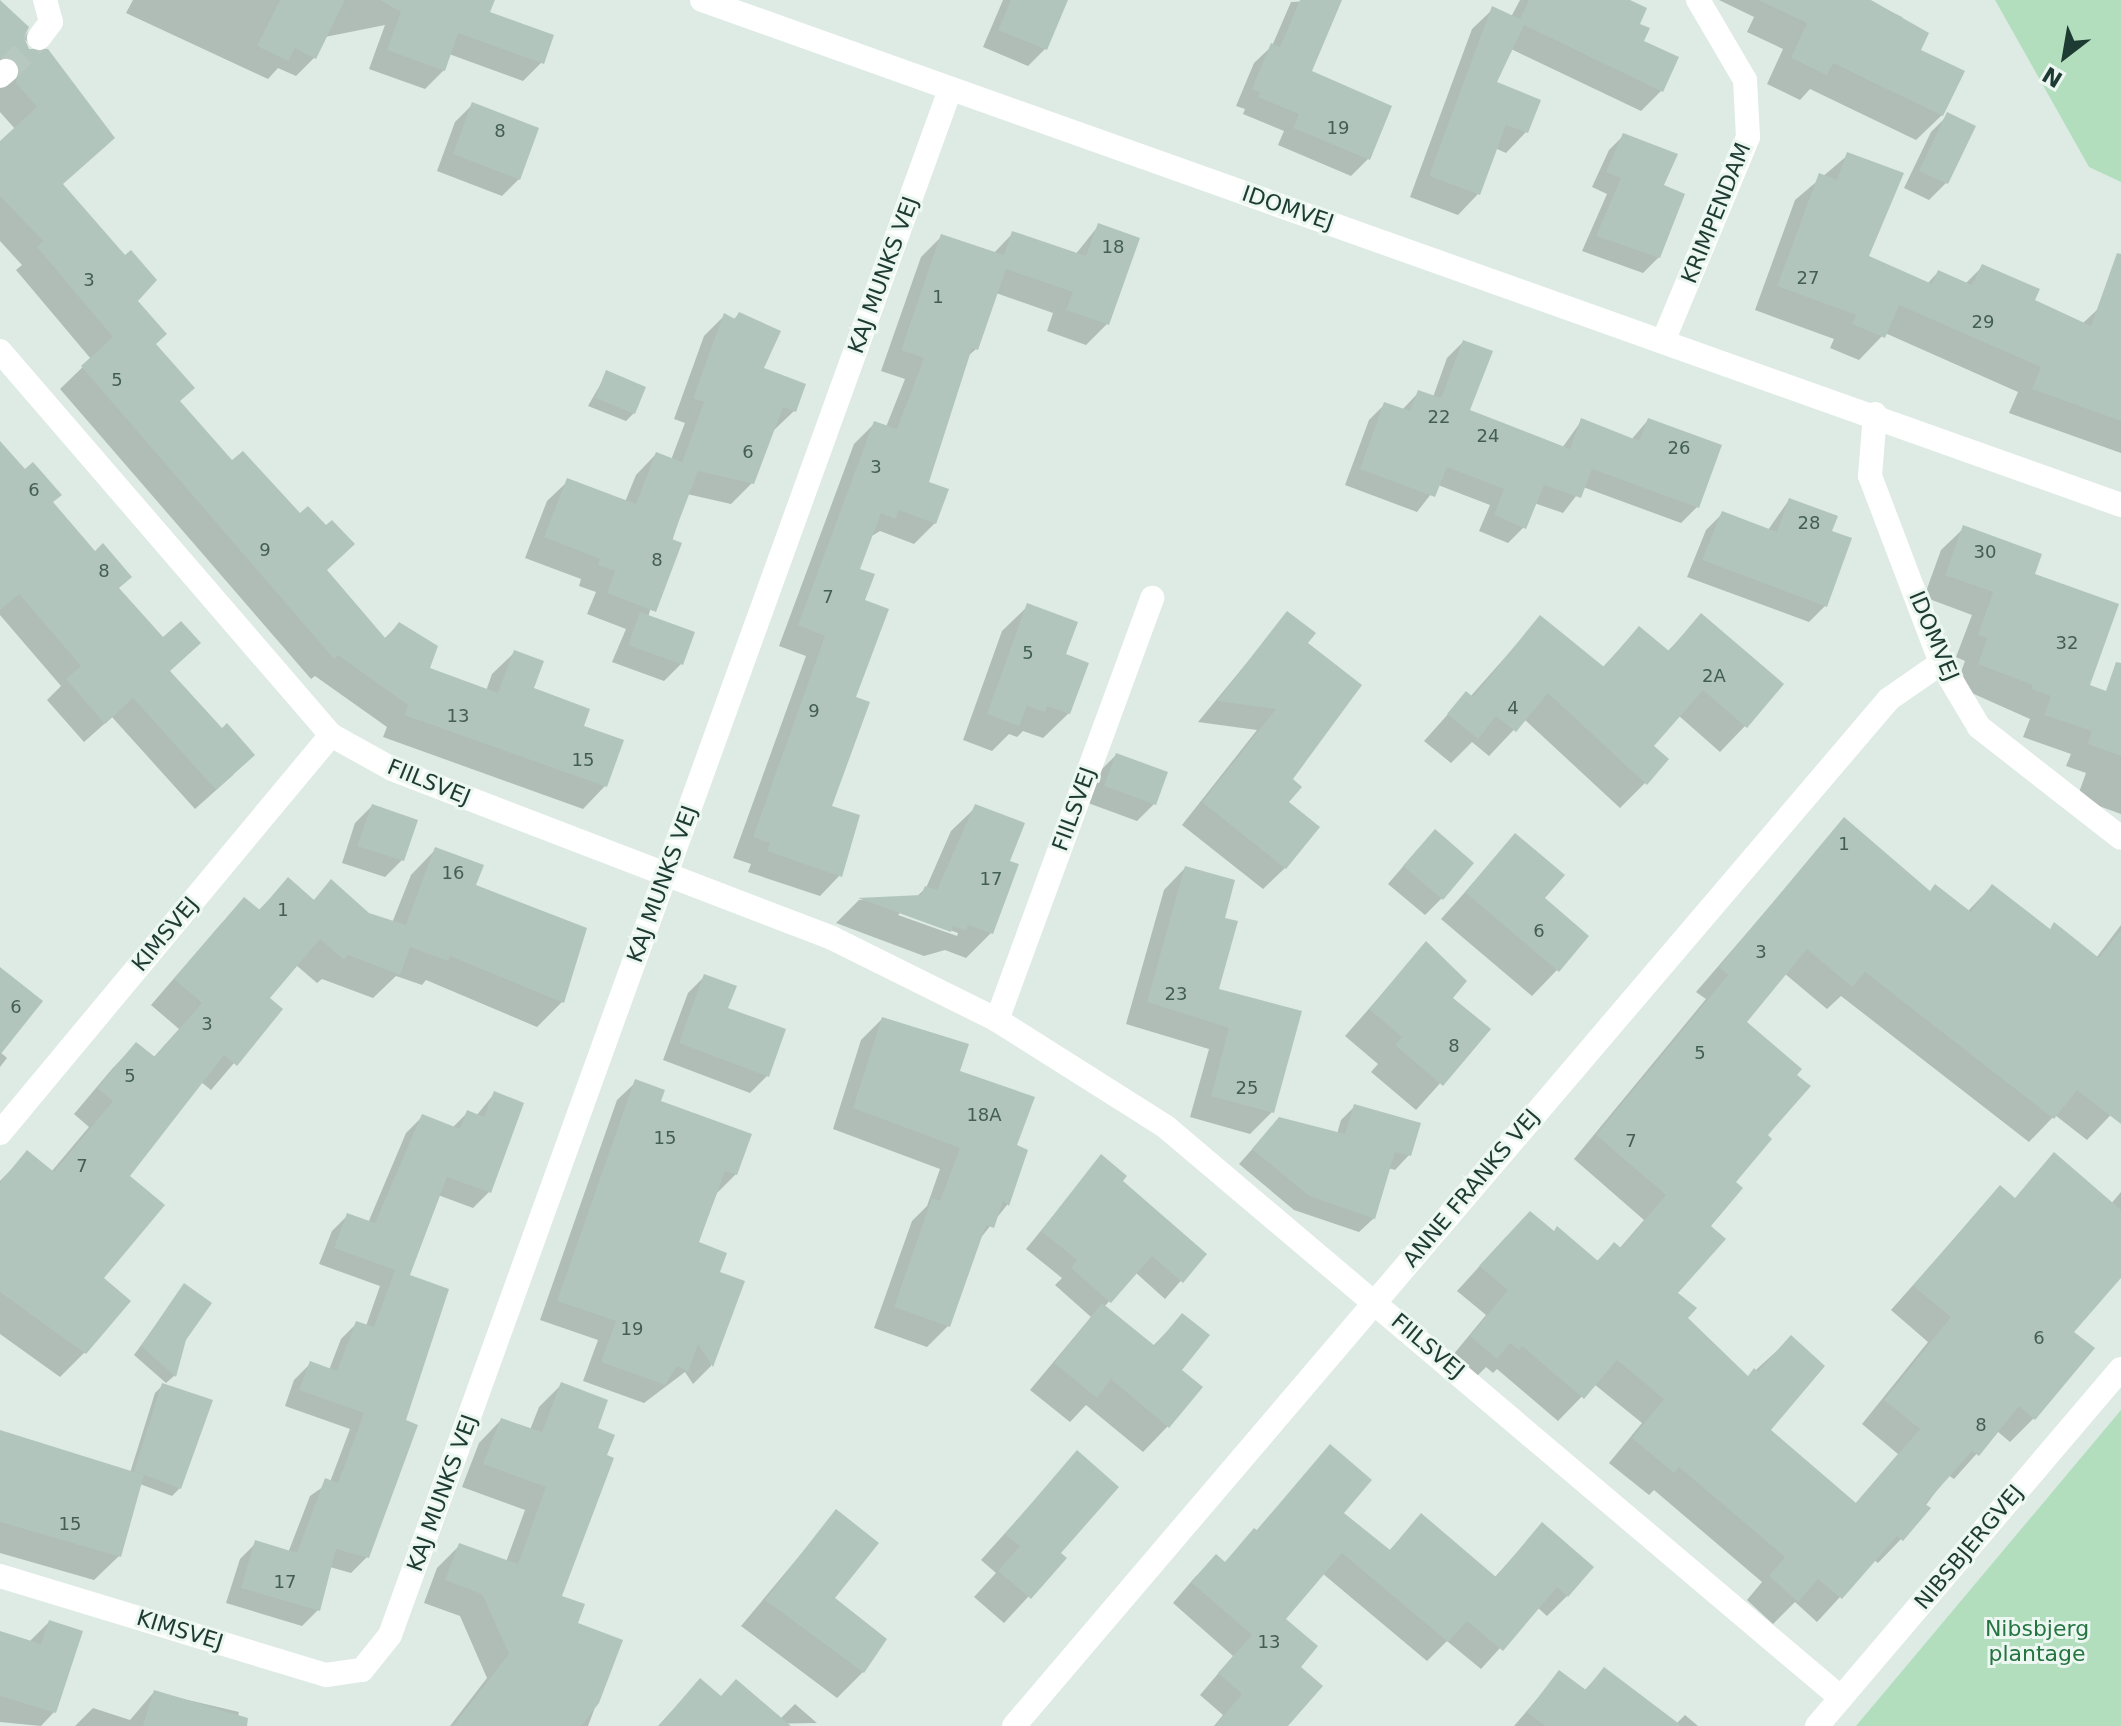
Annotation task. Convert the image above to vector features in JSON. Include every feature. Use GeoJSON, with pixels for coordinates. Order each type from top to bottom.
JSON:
{"type":"FeatureCollection","features":[{"type":"Feature","properties":{"kind":"street"},"geometry":{"type":"LineString","coordinates":[[39,38],[51,22],[45,0]]}},
{"type":"Feature","properties":{"kind":"street","name":"IDOMVEJ"},"geometry":{"type":"LineString","coordinates":[[702,0],[752,8],[950,90],[1664,339],[2121,505]]}},
{"type":"Feature","properties":{"kind":"street","name":"KRIMPENDAM"},"geometry":{"type":"LineString","coordinates":[[1664,339],[1748,137],[1745,80],[1698,0]]}},
{"type":"Feature","properties":{"kind":"street","name":"KAJ MUNKS VEJ"},"geometry":{"type":"LineString","coordinates":[[362,1670],[390,1635],[950,90]]}},
{"type":"Feature","properties":{"kind":"street","name":"FIILSVEJ"},"geometry":{"type":"LineString","coordinates":[[0,351],[331,735],[392,769],[832,938],[997,1020],[1166,1127],[1841,1698]]}},
{"type":"Feature","properties":{"kind":"street","name":"IDOMVEJ"},"geometry":{"type":"LineString","coordinates":[[1875,414],[1870,476],[1941,663],[1979,727],[2121,838]]}},
{"type":"Feature","properties":{"kind":"street","name":"FIILSVEJ"},"geometry":{"type":"LineString","coordinates":[[997,1020],[1152,598]]}},
{"type":"Feature","properties":{"kind":"street","name":"ANNE FRANKS VEJ"},"geometry":{"type":"LineString","coordinates":[[1014,1726],[1889,699],[1941,663]]}},
{"type":"Feature","properties":{"kind":"street","name":"KIMSVEJ"},"geometry":{"type":"LineString","coordinates":[[0,1133],[331,735]]}},
{"type":"Feature","properties":{"kind":"street","name":"NIBSBJERGVEJ"},"geometry":{"type":"LineString","coordinates":[[1817,1726],[2121,1369]]}},
{"type":"Feature","properties":{"kind":"street","name":"KIMSVEJ"},"geometry":{"type":"LineString","coordinates":[[0,1576],[326,1675],[362,1670]]}},
{"type":"Feature","properties":{"kind":"green space"},"geometry":{"type":"Polygon","coordinates":[[[1995,0],[2121,0],[2121,182],[2089,167],[1995,0]]]}},
{"type":"Feature","properties":{"kind":"green space","name":"Nibsbjerg plantage"},"geometry":{"type":"Polygon","coordinates":[[[2121,1410],[2121,1726],[1856,1726],[2121,1410]]]}},
{"type":"Feature","properties":{"kind":"building"},"geometry":{"type":"Polygon","coordinates":[[[0,0],[29,27],[24,37],[29,49],[48,49],[115,138],[63,184],[125,255],[131,250],[157,280],[138,301],[167,334],[156,344],[195,388],[180,401],[232,460],[243,451],[300,513],[308,506],[326,525],[332,520],[355,544],[327,570],[386,639],[399,622],[438,646],[430,668],[498,693],[514,650],[544,661],[534,688],[590,709],[584,726],[624,740],[607,787],[404,715],[408,705],[338,655],[334,659],[81,366],[113,337],[37,247],[43,241],[0,196],[0,141],[37,107],[16,83],[18,62],[0,58],[0,0]]]}},
{"type":"Feature","properties":{"kind":"building"},"geometry":{"type":"Polygon","coordinates":[[[280,0],[345,0],[316,59],[295,48],[288,61],[257,46],[280,0]]]}},
{"type":"Feature","properties":{"kind":"building"},"geometry":{"type":"Polygon","coordinates":[[[380,0],[495,0],[490,12],[554,35],[544,64],[458,33],[445,71],[387,50],[401,12],[380,0]]]}},
{"type":"Feature","properties":{"kind":"building"},"geometry":{"type":"Polygon","coordinates":[[[1011,0],[1068,0],[1047,50],[998,30],[1011,0]]]}},
{"type":"Feature","properties":{"kind":"building"},"geometry":{"type":"Polygon","coordinates":[[[1300,0],[1342,0],[1312,71],[1392,106],[1370,160],[1293,128],[1299,114],[1258,97],[1260,92],[1252,89],[1271,43],[1280,47],[1300,0]]]}},
{"type":"Feature","properties":{"kind":"building"},"geometry":{"type":"Polygon","coordinates":[[[1529,0],[1630,0],[1647,8],[1640,24],[1650,28],[1644,41],[1679,57],[1663,92],[1524,25],[1497,82],[1541,100],[1528,133],[1506,125],[1480,195],[1429,176],[1492,6],[1520,19],[1529,0]]]}},
{"type":"Feature","properties":{"kind":"building"},"geometry":{"type":"Polygon","coordinates":[[[1758,0],[1871,0],[1929,33],[1921,50],[1965,71],[1943,116],[1833,63],[1827,75],[1791,58],[1807,23],[1758,0]]]}},
{"type":"Feature","properties":{"kind":"building"},"geometry":{"type":"Polygon","coordinates":[[[472,102],[539,128],[520,180],[453,154],[472,102]]]}},
{"type":"Feature","properties":{"kind":"building"},"geometry":{"type":"Polygon","coordinates":[[[1947,112],[1976,126],[1948,184],[1919,171],[1947,112]]]}},
{"type":"Feature","properties":{"kind":"building"},"geometry":{"type":"Polygon","coordinates":[[[1623,133],[1678,154],[1664,185],[1685,194],[1660,258],[1596,236],[1621,178],[1606,172],[1623,133]]]}},
{"type":"Feature","properties":{"kind":"building"},"geometry":{"type":"Polygon","coordinates":[[[1847,152],[1904,173],[1869,256],[1932,284],[1938,270],[1972,285],[1982,264],[2040,289],[2035,300],[2091,326],[2117,253],[2121,254],[2121,421],[2032,389],[2041,367],[1899,305],[1885,338],[1852,324],[1856,315],[1777,286],[1819,173],[1837,180],[1847,152]]]}},
{"type":"Feature","properties":{"kind":"building"},"geometry":{"type":"Polygon","coordinates":[[[1098,223],[1140,238],[1109,325],[1066,310],[1073,292],[1006,269],[978,350],[972,348],[929,482],[949,489],[936,524],[899,510],[895,519],[881,513],[860,569],[875,574],[865,600],[889,609],[856,697],[870,702],[832,806],[860,815],[842,877],[767,851],[770,843],[753,837],[825,636],[798,625],[874,421],[897,429],[924,358],[901,350],[941,234],[1004,255],[1012,231],[1086,256],[1098,223]]]}},
{"type":"Feature","properties":{"kind":"building"},"geometry":{"type":"Polygon","coordinates":[[[739,312],[781,331],[764,368],[806,384],[796,412],[783,407],[754,484],[698,471],[672,539],[682,543],[656,612],[607,593],[615,571],[598,565],[600,559],[544,537],[567,478],[636,504],[656,452],[682,462],[704,402],[693,398],[724,313],[735,319],[739,312]]]}},
{"type":"Feature","properties":{"kind":"building"},"geometry":{"type":"Polygon","coordinates":[[[1463,340],[1493,351],[1470,410],[1570,449],[1581,418],[1639,441],[1648,418],[1722,445],[1699,508],[1592,469],[1581,498],[1544,485],[1526,529],[1494,515],[1504,489],[1447,467],[1435,497],[1360,469],[1384,402],[1410,411],[1418,390],[1441,398],[1463,340]]]}},
{"type":"Feature","properties":{"kind":"building"},"geometry":{"type":"Polygon","coordinates":[[[606,370],[646,387],[635,414],[595,398],[606,370]]]}},
{"type":"Feature","properties":{"kind":"building"},"geometry":{"type":"Polygon","coordinates":[[[0,441],[25,469],[33,462],[62,495],[53,502],[95,551],[103,543],[132,577],[119,588],[163,637],[181,621],[201,643],[170,671],[222,728],[227,723],[255,755],[216,790],[133,698],[105,724],[66,679],[81,666],[19,594],[0,610],[0,441]]]}},
{"type":"Feature","properties":{"kind":"building"},"geometry":{"type":"Polygon","coordinates":[[[1789,498],[1838,516],[1832,531],[1852,538],[1827,607],[1702,560],[1722,511],[1777,532],[1789,498]]]}},
{"type":"Feature","properties":{"kind":"building"},"geometry":{"type":"Polygon","coordinates":[[[1963,525],[2042,554],[2035,574],[2119,604],[2090,685],[2106,691],[2116,662],[2121,663],[2121,756],[2088,744],[2092,731],[2044,715],[2051,696],[2031,689],[2033,685],[1978,664],[1987,638],[1978,635],[1993,592],[1945,575],[1963,525]]]}},
{"type":"Feature","properties":{"kind":"building"},"geometry":{"type":"Polygon","coordinates":[[[1027,603],[1078,622],[1066,654],[1089,663],[1070,714],[1047,706],[1045,712],[1027,706],[1019,726],[987,714],[1027,603]]]}},
{"type":"Feature","properties":{"kind":"building"},"geometry":{"type":"Polygon","coordinates":[[[1287,611],[1316,633],[1308,643],[1362,685],[1293,779],[1302,787],[1289,802],[1320,827],[1286,869],[1202,802],[1276,709],[1217,701],[1287,611]]]}},
{"type":"Feature","properties":{"kind":"building"},"geometry":{"type":"Polygon","coordinates":[[[640,612],[695,632],[683,665],[628,645],[640,612]]]}},
{"type":"Feature","properties":{"kind":"building"},"geometry":{"type":"Polygon","coordinates":[[[1701,613],[1784,684],[1747,728],[1703,690],[1654,746],[1669,759],[1647,785],[1548,693],[1516,732],[1496,716],[1478,739],[1447,714],[1466,691],[1473,697],[1540,615],[1604,667],[1639,626],[1669,651],[1701,613]]]}},
{"type":"Feature","properties":{"kind":"building"},"geometry":{"type":"Polygon","coordinates":[[[1116,753],[1168,772],[1156,805],[1104,786],[1116,753]]]}},
{"type":"Feature","properties":{"kind":"building"},"geometry":{"type":"Polygon","coordinates":[[[372,804],[418,820],[404,861],[357,846],[372,804]]]}},
{"type":"Feature","properties":{"kind":"building"},"geometry":{"type":"Polygon","coordinates":[[[975,804],[1025,823],[1010,861],[1019,864],[993,934],[968,925],[966,931],[953,926],[951,932],[858,898],[921,895],[925,886],[937,890],[975,804]]]}},
{"type":"Feature","properties":{"kind":"building"},"geometry":{"type":"Polygon","coordinates":[[[1844,817],[1930,891],[1935,884],[1971,912],[1992,884],[2050,929],[2054,922],[2099,958],[2121,930],[2121,1124],[2077,1090],[2054,1119],[1865,972],[1852,987],[1807,949],[1747,1022],[1802,1069],[1797,1075],[1811,1086],[1768,1135],[1772,1139],[1736,1182],[1743,1188],[1711,1226],[1726,1239],[1678,1293],[1697,1308],[1688,1318],[1748,1376],[1754,1368],[1758,1372],[1791,1335],[1825,1366],[1771,1430],[1856,1503],[1920,1429],[1884,1400],[1951,1317],[1913,1286],[2000,1185],[2015,1198],[2054,1152],[2121,1210],[2121,1278],[2074,1332],[2095,1348],[2035,1420],[2019,1406],[1979,1456],[1972,1451],[1925,1504],[1931,1508],[1903,1541],[1897,1536],[1842,1599],[1818,1579],[1798,1602],[1769,1576],[1785,1557],[1679,1467],[1674,1473],[1632,1438],[1664,1399],[1617,1360],[1584,1399],[1522,1346],[1519,1350],[1510,1343],[1497,1359],[1470,1336],[1508,1290],[1479,1266],[1530,1211],[1554,1231],[1557,1226],[1598,1261],[1614,1242],[1621,1248],[1666,1195],[1596,1135],[1728,975],[1719,967],[1844,817]]]}},
{"type":"Feature","properties":{"kind":"building"},"geometry":{"type":"Polygon","coordinates":[[[1435,829],[1474,863],[1443,900],[1403,866],[1435,829]]]}},
{"type":"Feature","properties":{"kind":"building"},"geometry":{"type":"Polygon","coordinates":[[[1515,833],[1565,875],[1545,898],[1589,936],[1559,972],[1465,892],[1515,833]]]}},
{"type":"Feature","properties":{"kind":"building"},"geometry":{"type":"Polygon","coordinates":[[[435,847],[484,865],[476,885],[587,928],[564,1003],[450,956],[448,961],[410,947],[400,975],[348,955],[344,960],[320,939],[270,998],[283,1009],[237,1066],[224,1055],[130,1176],[165,1205],[104,1278],[131,1301],[86,1354],[0,1292],[0,1183],[27,1150],[54,1172],[113,1101],[97,1088],[136,1042],[155,1057],[202,1003],[174,979],[244,897],[260,910],[288,877],[314,900],[331,879],[369,913],[406,925],[435,847]]]}},
{"type":"Feature","properties":{"kind":"building"},"geometry":{"type":"Polygon","coordinates":[[[1185,866],[1235,880],[1225,918],[1238,921],[1219,989],[1302,1011],[1274,1113],[1211,1096],[1229,1028],[1147,1002],[1185,866]]]}},
{"type":"Feature","properties":{"kind":"building"},"geometry":{"type":"Polygon","coordinates":[[[1426,941],[1467,981],[1453,998],[1491,1029],[1443,1086],[1395,1045],[1402,1037],[1369,1009],[1426,941]]]}},
{"type":"Feature","properties":{"kind":"building"},"geometry":{"type":"Polygon","coordinates":[[[0,967],[43,1001],[0,1055],[0,967]]]}},
{"type":"Feature","properties":{"kind":"building"},"geometry":{"type":"Polygon","coordinates":[[[704,974],[737,986],[728,1008],[786,1029],[769,1077],[679,1043],[704,974]]]}},
{"type":"Feature","properties":{"kind":"building"},"geometry":{"type":"Polygon","coordinates":[[[882,1017],[969,1044],[960,1071],[1035,1097],[1017,1145],[1028,1150],[1009,1206],[1003,1201],[994,1228],[986,1225],[950,1327],[894,1307],[932,1198],[940,1201],[960,1148],[853,1108],[882,1017]]]}},
{"type":"Feature","properties":{"kind":"building"},"geometry":{"type":"Polygon","coordinates":[[[635,1079],[665,1090],[661,1101],[752,1134],[737,1175],[725,1171],[699,1242],[727,1253],[720,1272],[745,1281],[713,1367],[698,1344],[688,1372],[677,1366],[665,1385],[601,1362],[616,1321],[557,1301],[635,1079]]]}},
{"type":"Feature","properties":{"kind":"building"},"geometry":{"type":"Polygon","coordinates":[[[494,1091],[524,1103],[491,1193],[447,1177],[410,1275],[449,1289],[406,1420],[418,1425],[369,1558],[336,1549],[320,1611],[241,1588],[255,1540],[297,1553],[325,1478],[338,1483],[364,1413],[299,1390],[310,1361],[337,1371],[356,1321],[374,1327],[395,1270],[334,1248],[347,1213],[375,1223],[422,1114],[460,1129],[467,1110],[484,1117],[494,1091]]]}},
{"type":"Feature","properties":{"kind":"building"},"geometry":{"type":"Polygon","coordinates":[[[1354,1104],[1421,1123],[1411,1156],[1395,1152],[1375,1219],[1309,1196],[1252,1149],[1279,1117],[1345,1134],[1354,1104]]]}},
{"type":"Feature","properties":{"kind":"building"},"geometry":{"type":"Polygon","coordinates":[[[1101,1154],[1127,1176],[1123,1181],[1207,1254],[1183,1283],[1152,1256],[1111,1303],[1071,1268],[1077,1260],[1041,1231],[1101,1154]]]}},
{"type":"Feature","properties":{"kind":"building"},"geometry":{"type":"Polygon","coordinates":[[[184,1283],[212,1303],[186,1340],[176,1377],[141,1346],[184,1283]]]}},
{"type":"Feature","properties":{"kind":"building"},"geometry":{"type":"Polygon","coordinates":[[[1102,1303],[1155,1346],[1182,1313],[1210,1335],[1182,1370],[1203,1387],[1169,1428],[1111,1379],[1097,1398],[1054,1363],[1102,1303]]]}},
{"type":"Feature","properties":{"kind":"building"},"geometry":{"type":"Polygon","coordinates":[[[561,1382],[608,1400],[598,1428],[615,1435],[607,1455],[614,1458],[562,1596],[585,1604],[578,1623],[623,1640],[599,1703],[581,1726],[453,1726],[509,1654],[482,1594],[445,1580],[459,1543],[518,1564],[546,1487],[483,1464],[501,1418],[542,1432],[561,1382]]]}},
{"type":"Feature","properties":{"kind":"building"},"geometry":{"type":"Polygon","coordinates":[[[162,1383],[213,1400],[181,1489],[134,1471],[162,1383]]]}},
{"type":"Feature","properties":{"kind":"building"},"geometry":{"type":"Polygon","coordinates":[[[0,1430],[144,1475],[121,1557],[0,1522],[0,1430]]]}},
{"type":"Feature","properties":{"kind":"building"},"geometry":{"type":"Polygon","coordinates":[[[1330,1444],[1372,1480],[1344,1513],[1390,1550],[1421,1513],[1496,1577],[1542,1522],[1594,1567],[1568,1597],[1557,1587],[1503,1651],[1467,1621],[1448,1642],[1342,1553],[1286,1619],[1318,1646],[1301,1667],[1323,1686],[1288,1726],[1215,1726],[1242,1694],[1218,1673],[1252,1635],[1191,1582],[1216,1554],[1225,1562],[1254,1528],[1257,1530],[1330,1444]]]}},
{"type":"Feature","properties":{"kind":"building"},"geometry":{"type":"Polygon","coordinates":[[[1077,1450],[1119,1487],[1061,1553],[1067,1558],[1031,1599],[998,1571],[1020,1546],[1005,1534],[1077,1450]]]}},
{"type":"Feature","properties":{"kind":"building"},"geometry":{"type":"Polygon","coordinates":[[[836,1509],[879,1543],[835,1598],[887,1639],[864,1673],[765,1600],[836,1509]]]}},
{"type":"Feature","properties":{"kind":"building"},"geometry":{"type":"Polygon","coordinates":[[[49,1620],[83,1631],[56,1713],[0,1696],[0,1631],[41,1644],[49,1620]]]}},
{"type":"Feature","properties":{"kind":"building"},"geometry":{"type":"Polygon","coordinates":[[[1604,1667],[1682,1726],[1545,1726],[1527,1712],[1559,1670],[1586,1690],[1604,1667]]]}},
{"type":"Feature","properties":{"kind":"building"},"geometry":{"type":"Polygon","coordinates":[[[700,1678],[721,1696],[736,1679],[791,1726],[659,1726],[700,1678]]]}},
{"type":"Feature","properties":{"kind":"building"},"geometry":{"type":"Polygon","coordinates":[[[154,1690],[248,1718],[247,1726],[143,1726],[154,1690]]]}},
{"type":"Feature","properties":{"kind":"tunnel"},"geometry":{"type":"LineString","coordinates":[[6,71],[39,38]]}}]}
